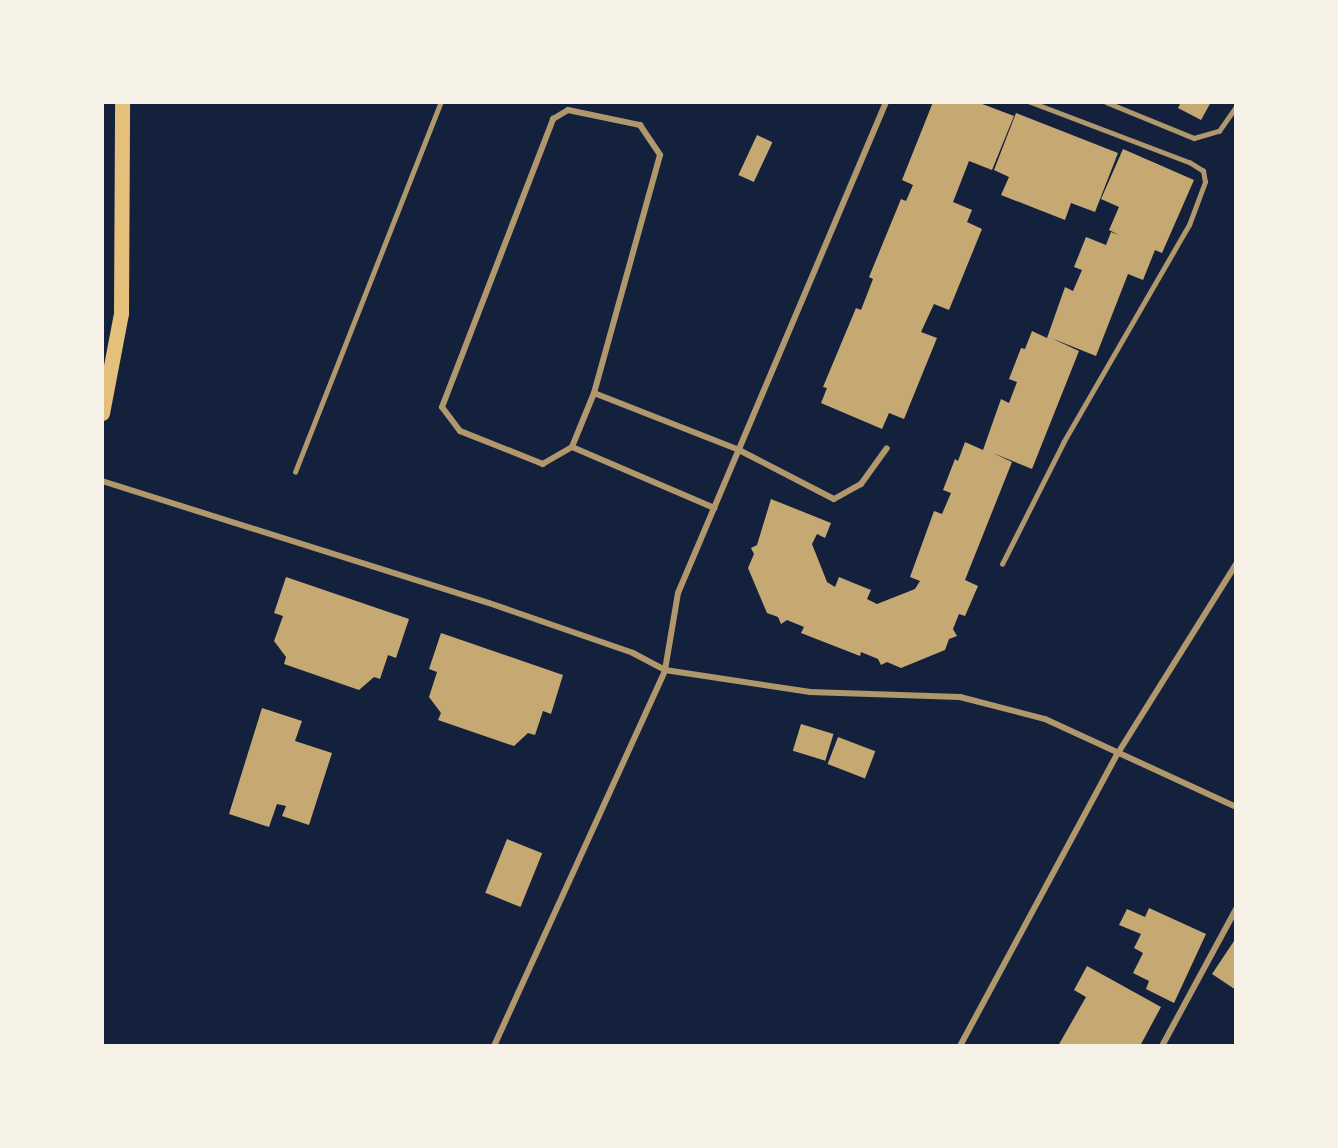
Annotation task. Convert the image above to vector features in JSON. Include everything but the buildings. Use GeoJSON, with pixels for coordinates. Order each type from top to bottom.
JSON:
{"type":"FeatureCollection","features":[{"type":"Feature","properties":{"kind":"main road"},"geometry":{"type":"LineString","coordinates":[[102,413],[121,313],[122,102]]}},
{"type":"Feature","properties":{"kind":"street"},"geometry":{"type":"LineString","coordinates":[[494,1046],[666,670],[678,593],[737,449],[886,102]]}},
{"type":"Feature","properties":{"kind":"street"},"geometry":{"type":"LineString","coordinates":[[568,110],[640,125],[660,155],[594,393],[572,447],[543,464],[460,431],[442,406],[553,120],[568,110]]}},
{"type":"Feature","properties":{"kind":"street"},"geometry":{"type":"LineString","coordinates":[[594,393],[737,449],[834,499],[861,484],[887,448]]}},
{"type":"Feature","properties":{"kind":"street"},"geometry":{"type":"LineString","coordinates":[[572,447],[714,508]]}},
{"type":"Feature","properties":{"kind":"street"},"geometry":{"type":"LineString","coordinates":[[102,481],[489,603],[633,654],[666,670],[810,692],[960,697],[1045,719],[1236,807]]}},
{"type":"Feature","properties":{"kind":"street"},"geometry":{"type":"LineString","coordinates":[[960,1046],[1118,753],[1236,564]]}},
{"type":"Feature","properties":{"kind":"street"},"geometry":{"type":"LineString","coordinates":[[1162,1046],[1236,909]]}},
{"type":"Feature","properties":{"kind":"lane"},"geometry":{"type":"LineString","coordinates":[[295,472],[441,102]]}},
{"type":"Feature","properties":{"kind":"lane"},"geometry":{"type":"LineString","coordinates":[[1002,564],[1064,443],[1189,225],[1205,182],[1203,171],[1190,163],[1029,102]]}},
{"type":"Feature","properties":{"kind":"lane"},"geometry":{"type":"LineString","coordinates":[[1106,102],[1194,138],[1219,130],[1236,107]]}}]}
